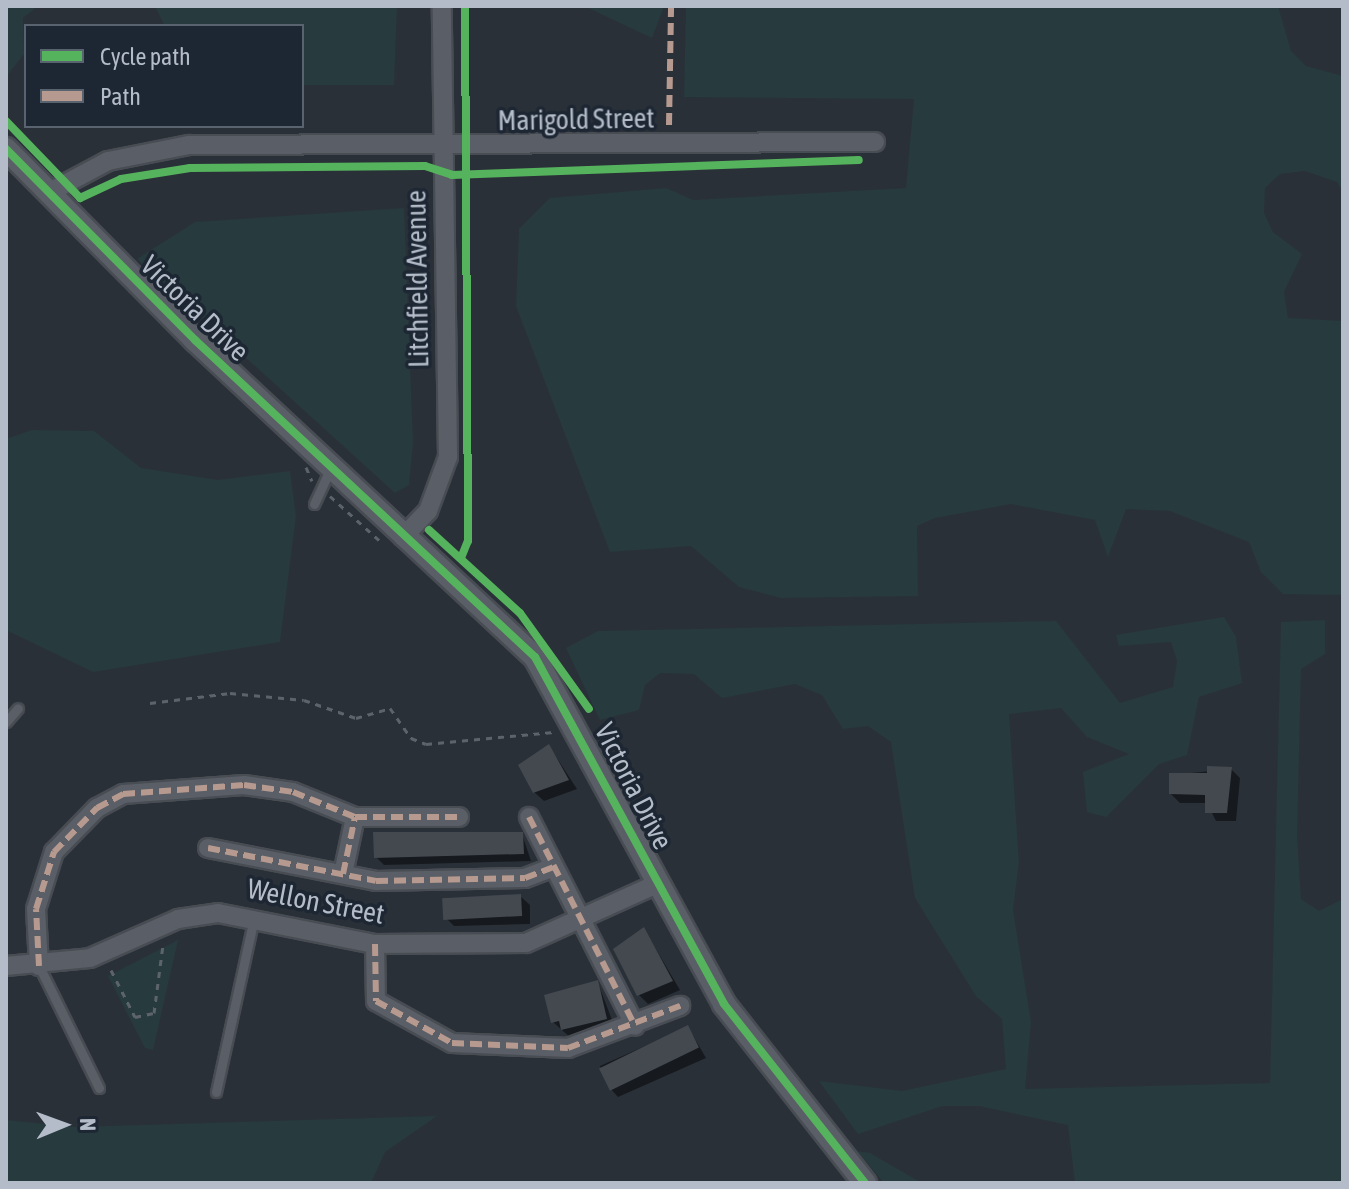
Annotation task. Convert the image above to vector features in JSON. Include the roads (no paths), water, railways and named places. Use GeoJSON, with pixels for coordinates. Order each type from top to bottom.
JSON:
{"type":"FeatureCollection","features":[{"type":"Feature","properties":{"kind":"street","name":"Litchfield Avenue"},"geometry":{"type":"LineString","coordinates":[[403,537],[428,511],[448,457],[442,6]]}},
{"type":"Feature","properties":{"kind":"street","name":"Marigold Street"},"geometry":{"type":"LineString","coordinates":[[48,193],[108,161],[158,148],[875,142]]}},
{"type":"Feature","properties":{"kind":"street","name":"Victoria Drive"},"geometry":{"type":"LineString","coordinates":[[6,149],[331,468],[535,657],[745,1037],[865,1183]]}},
{"type":"Feature","properties":{"kind":"street"},"geometry":{"type":"LineString","coordinates":[[39,966],[36,909],[54,852],[97,808],[123,794],[244,785],[293,792],[355,817],[459,817]]}},
{"type":"Feature","properties":{"kind":"street"},"geometry":{"type":"LineString","coordinates":[[343,874],[355,817]]}},
{"type":"Feature","properties":{"kind":"street"},"geometry":{"type":"LineString","coordinates":[[529,817],[635,1026]]}},
{"type":"Feature","properties":{"kind":"street"},"geometry":{"type":"LineString","coordinates":[[208,848],[376,881],[525,878],[553,867]]}},
{"type":"Feature","properties":{"kind":"street","name":"Wellon Street"},"geometry":{"type":"LineString","coordinates":[[6,966],[39,966],[90,958],[178,919],[254,917],[375,944],[526,943],[583,921],[659,883]]}},
{"type":"Feature","properties":{"kind":"street"},"geometry":{"type":"LineString","coordinates":[[375,944],[376,1001],[452,1043],[568,1048],[635,1026],[680,1006]]}},
{"type":"Feature","properties":{"kind":"lane"},"geometry":{"type":"LineString","coordinates":[[314,504],[331,468]]}},
{"type":"Feature","properties":{"kind":"lane"},"geometry":{"type":"LineString","coordinates":[[6,722],[18,708]]}},
{"type":"Feature","properties":{"kind":"lane"},"geometry":{"type":"LineString","coordinates":[[216,1092],[254,917]]}},
{"type":"Feature","properties":{"kind":"lane"},"geometry":{"type":"LineString","coordinates":[[39,966],[99,1088]]}}]}
